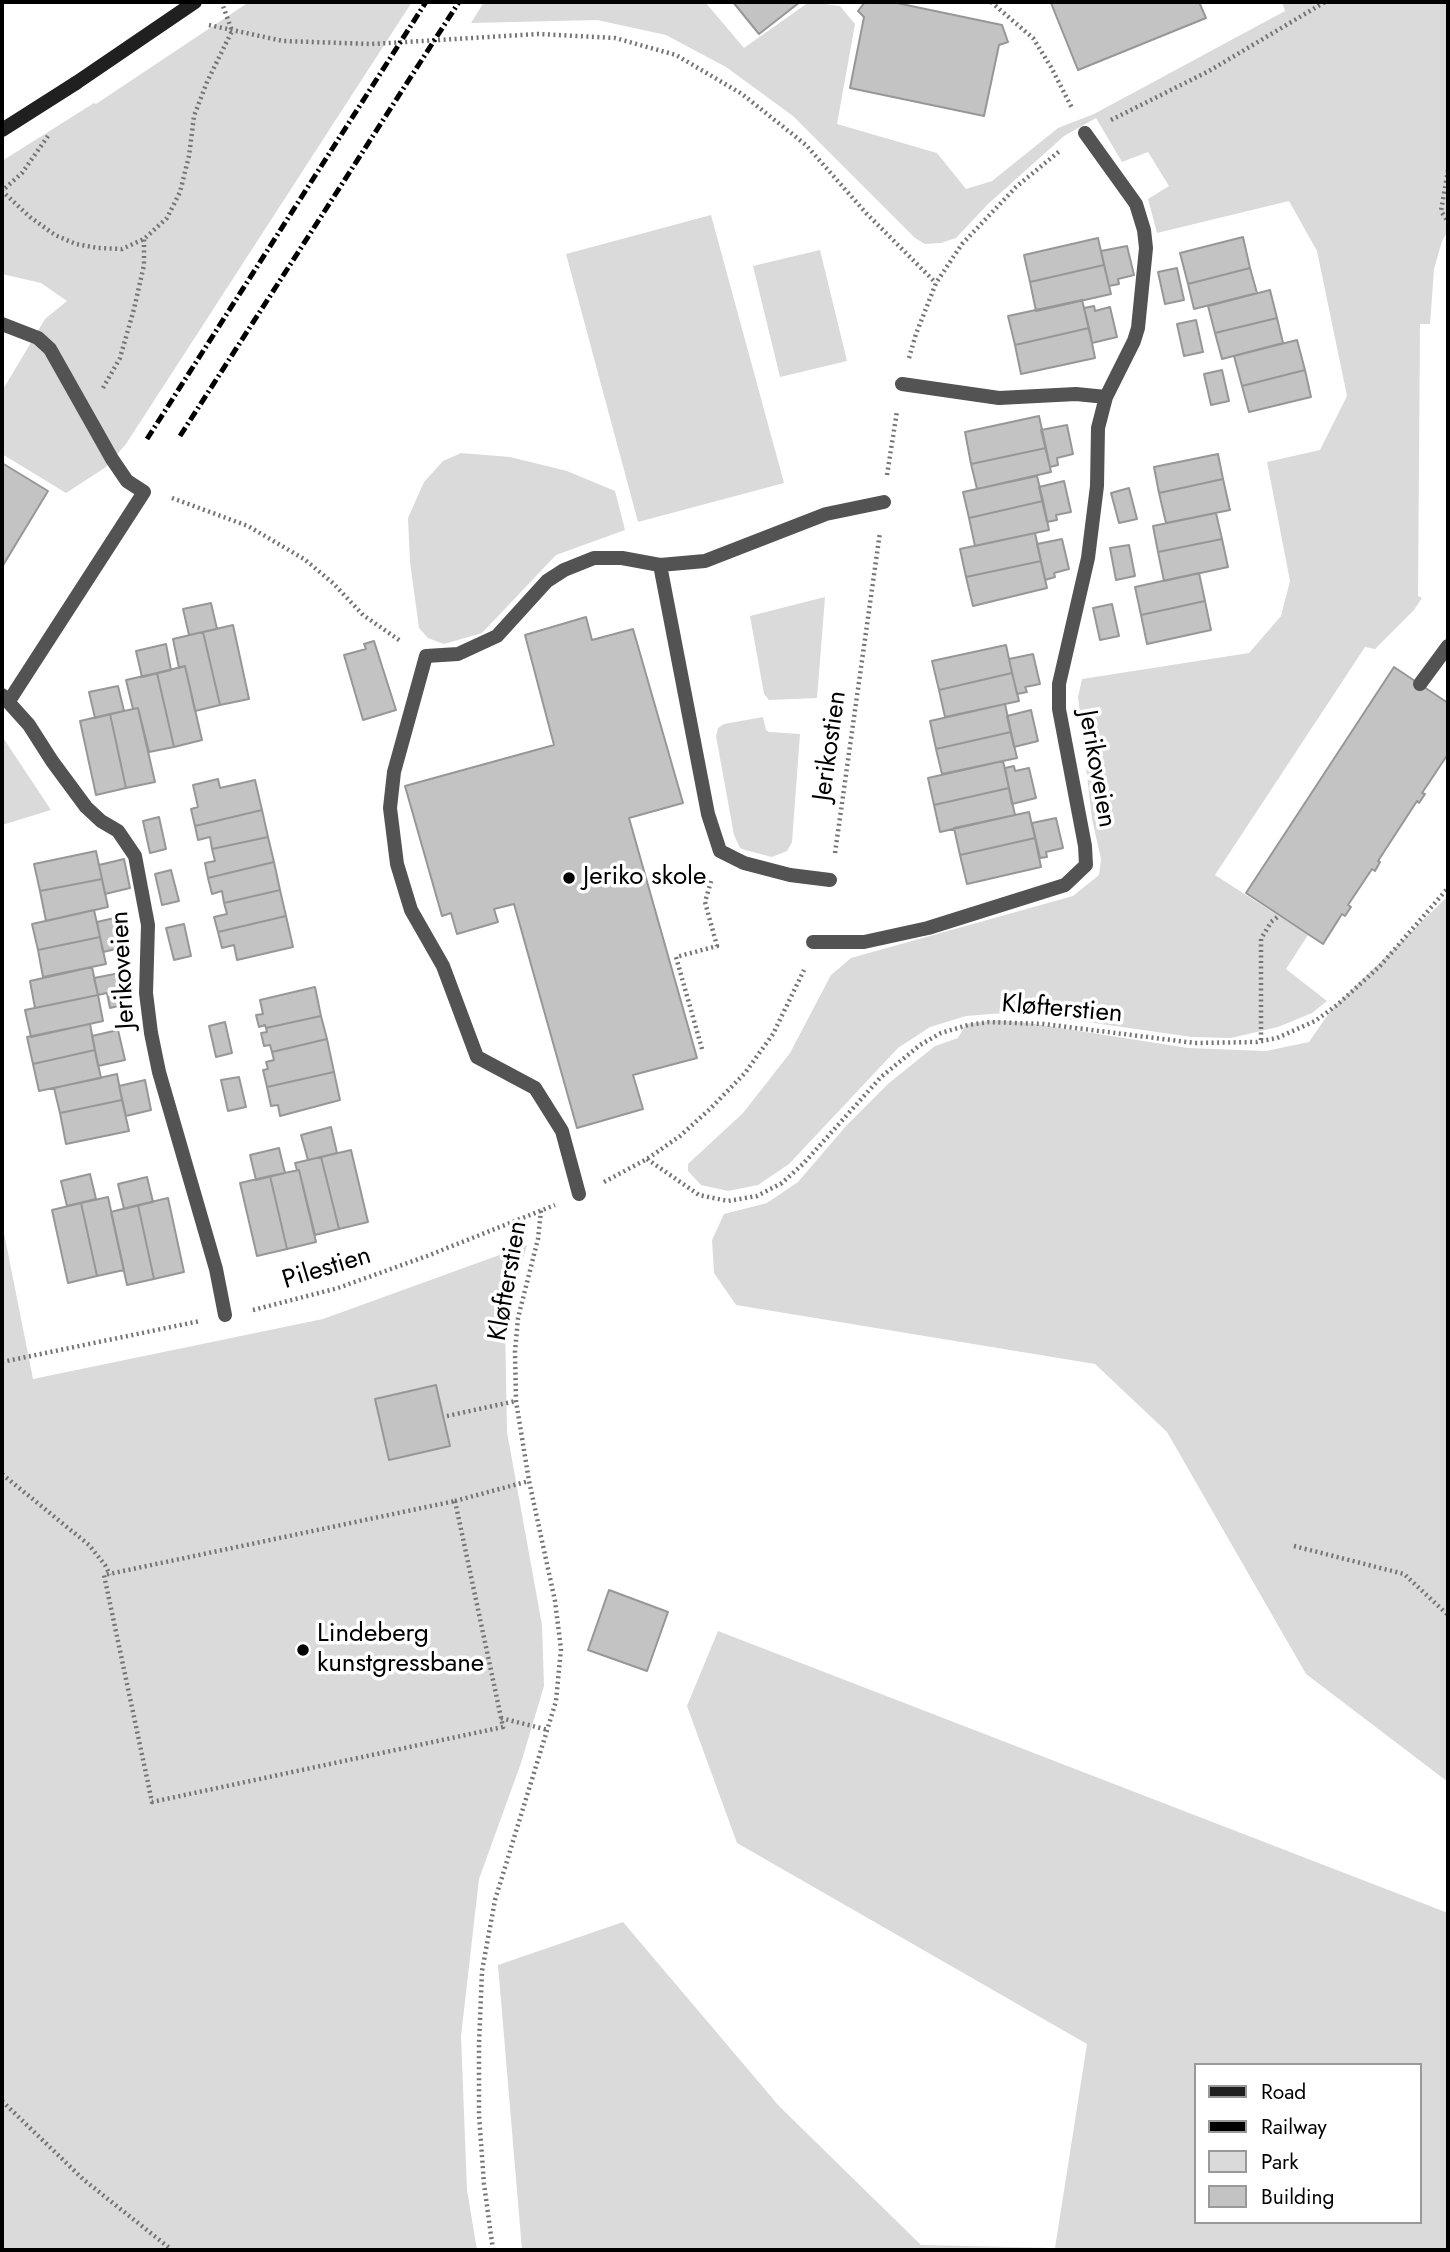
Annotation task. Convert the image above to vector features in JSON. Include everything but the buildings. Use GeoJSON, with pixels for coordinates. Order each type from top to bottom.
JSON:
{"type":"FeatureCollection","features":[{"type":"Feature","properties":{"kind":"street"},"geometry":{"type":"LineString","coordinates":[[2,130],[195,2]]}},
{"type":"Feature","properties":{"kind":"lane","name":"Jerikoveien"},"geometry":{"type":"LineString","coordinates":[[813,942],[864,942],[928,928],[1065,885],[1086,865],[1085,846],[1059,709],[1059,684],[1087,558],[1097,486],[1098,428],[1106,397],[1138,328],[1146,248],[1136,204],[1085,134]]}},
{"type":"Feature","properties":{"kind":"lane"},"geometry":{"type":"LineString","coordinates":[[2,324],[38,338],[50,349],[127,481],[144,492]]}},
{"type":"Feature","properties":{"kind":"lane"},"geometry":{"type":"LineString","coordinates":[[902,384],[999,398],[1076,394],[1106,397]]}},
{"type":"Feature","properties":{"kind":"lane","name":"Jerikoveien"},"geometry":{"type":"LineString","coordinates":[[144,492],[5,698],[29,725],[86,807],[101,821],[118,831],[135,856],[148,925],[146,993],[151,1033],[159,1072],[216,1269],[225,1315]]}},
{"type":"Feature","properties":{"kind":"lane"},"geometry":{"type":"LineString","coordinates":[[579,1194],[562,1131],[535,1088],[477,1057],[443,966],[411,910],[397,864],[390,808],[394,772],[426,656],[458,654],[497,636],[547,582],[565,570],[594,558],[622,558],[660,565],[705,561],[826,514],[884,502]]}},
{"type":"Feature","properties":{"kind":"lane"},"geometry":{"type":"LineString","coordinates":[[660,565],[708,814],[720,851],[744,863],[790,875],[830,880]]}},
{"type":"Feature","properties":{"kind":"lane"},"geometry":{"type":"LineString","coordinates":[[1420,684],[1448,646]]}},
{"type":"Feature","properties":{"kind":"path"},"geometry":{"type":"LineString","coordinates":[[52,98],[56,124],[22,173],[2,191],[30,217],[55,235],[76,243],[98,248],[122,249],[144,239],[167,218],[180,192],[189,156],[194,116],[232,31],[222,2]]}},
{"type":"Feature","properties":{"kind":"path"},"geometry":{"type":"LineString","coordinates":[[991,2],[1033,38],[1085,134]]}},
{"type":"Feature","properties":{"kind":"path"},"geometry":{"type":"LineString","coordinates":[[202,23],[232,31]]}},
{"type":"Feature","properties":{"kind":"path","name":"Jerikostien"},"geometry":{"type":"LineString","coordinates":[[232,31],[283,41],[372,44],[538,34],[615,38],[676,55],[742,94],[806,145],[866,213],[936,283],[916,334],[902,384],[830,880]]}},
{"type":"Feature","properties":{"kind":"path"},"geometry":{"type":"LineString","coordinates":[[1448,170],[1441,211],[1448,222]]}},
{"type":"Feature","properties":{"kind":"path"},"geometry":{"type":"LineString","coordinates":[[88,417],[120,358],[144,265],[144,239]]}},
{"type":"Feature","properties":{"kind":"path"},"geometry":{"type":"LineString","coordinates":[[144,492],[160,494],[248,526],[304,559],[333,583],[363,615],[426,656]]}},
{"type":"Feature","properties":{"kind":"path","name":"Kløfterstien"},"geometry":{"type":"LineString","coordinates":[[647,1159],[699,1195],[728,1202],[757,1196],[782,1183],[804,1163],[881,1077],[910,1053],[941,1033],[968,1025],[989,1022],[1044,1024],[1195,1043],[1277,1038],[1315,1021],[1337,1005],[1380,966],[1448,888]]}},
{"type":"Feature","properties":{"kind":"path"},"geometry":{"type":"LineString","coordinates":[[702,1049],[676,957],[717,946],[705,902]]}},
{"type":"Feature","properties":{"kind":"path"},"geometry":{"type":"LineString","coordinates":[[1261,1040],[1261,939],[1280,915]]}},
{"type":"Feature","properties":{"kind":"path"},"geometry":{"type":"LineString","coordinates":[[647,1159],[680,1136],[710,1110],[745,1073],[778,1025],[801,978],[813,942]]}},
{"type":"Feature","properties":{"kind":"path","name":"Pilestien"},"geometry":{"type":"LineString","coordinates":[[2,1362],[300,1300],[427,1256],[541,1210],[647,1159]]}},
{"type":"Feature","properties":{"kind":"path","name":"Kløfterstien"},"geometry":{"type":"LineString","coordinates":[[493,2250],[484,2184],[480,2115],[482,1971],[499,1888],[556,1701],[561,1649],[555,1601],[529,1481],[516,1401],[517,1318],[538,1239],[541,1210]]}},
{"type":"Feature","properties":{"kind":"path"},"geometry":{"type":"LineString","coordinates":[[447,1416],[516,1401]]}},
{"type":"Feature","properties":{"kind":"path"},"geometry":{"type":"LineString","coordinates":[[2,1474],[89,1545],[110,1575]]}},
{"type":"Feature","properties":{"kind":"path"},"geometry":{"type":"LineString","coordinates":[[454,1501],[503,1727],[152,1802],[104,1575],[454,1501],[529,1481]]}},
{"type":"Feature","properties":{"kind":"path"},"geometry":{"type":"LineString","coordinates":[[1294,1546],[1404,1574],[1448,1615]]}},
{"type":"Feature","properties":{"kind":"path"},"geometry":{"type":"LineString","coordinates":[[501,1718],[548,1730]]}},
{"type":"Feature","properties":{"kind":"path"},"geometry":{"type":"LineString","coordinates":[[2,2101],[84,2180],[172,2250]]}},
{"type":"Feature","properties":{"kind":"green space"},"geometry":{"type":"Polygon","coordinates":[[[249,2],[412,2],[126,444],[106,467],[66,493],[2,454],[2,391],[45,319],[67,301],[41,283],[2,274],[2,161],[96,104],[249,2]]]}},
{"type":"Feature","properties":{"kind":"green space"},"geometry":{"type":"Polygon","coordinates":[[[484,2],[705,2],[744,48],[809,2],[840,6],[855,24],[837,124],[937,153],[966,189],[992,181],[1058,128],[1094,114],[1285,11],[1282,2],[1448,2],[1448,231],[1442,241],[1434,269],[1430,324],[1420,324],[1418,596],[1422,598],[1414,610],[1375,649],[1365,647],[1215,875],[1308,935],[1286,969],[1327,1001],[1312,1013],[1278,1027],[1231,1038],[1192,1037],[1017,1012],[966,1016],[930,1027],[898,1048],[789,1164],[758,1185],[728,1191],[701,1185],[688,1171],[688,1164],[743,1113],[790,1053],[831,975],[851,958],[1073,896],[1099,875],[1101,859],[1092,819],[1078,697],[1082,679],[1249,653],[1281,616],[1290,581],[1267,462],[1320,450],[1347,396],[1317,251],[1289,201],[1157,233],[1148,199],[1169,186],[1148,152],[1122,162],[1096,118],[1064,136],[987,205],[956,238],[925,244],[915,238],[793,116],[726,67],[666,35],[597,20],[471,23],[484,2]]]}},
{"type":"Feature","properties":{"kind":"green space"},"geometry":{"type":"Polygon","coordinates":[[[711,215],[784,483],[638,522],[566,254],[711,215]]]}},
{"type":"Feature","properties":{"kind":"green space"},"geometry":{"type":"Polygon","coordinates":[[[820,250],[847,361],[780,377],[753,266],[820,250]]]}},
{"type":"Feature","properties":{"kind":"green space"},"geometry":{"type":"Polygon","coordinates":[[[461,453],[510,457],[567,471],[615,491],[625,530],[556,555],[482,633],[444,644],[428,638],[419,628],[410,562],[408,518],[424,482],[443,461],[461,453]]]}},
{"type":"Feature","properties":{"kind":"green space"},"geometry":{"type":"Polygon","coordinates":[[[825,597],[817,698],[769,700],[764,694],[750,616],[825,597]]]}},
{"type":"Feature","properties":{"kind":"green space"},"geometry":{"type":"Polygon","coordinates":[[[763,717],[769,732],[800,734],[792,842],[787,851],[772,857],[740,848],[734,835],[716,736],[718,728],[724,724],[763,717]]]}},
{"type":"Feature","properties":{"kind":"green space"},"geometry":{"type":"Polygon","coordinates":[[[2,736],[51,810],[2,825],[2,736]]]}},
{"type":"Feature","properties":{"kind":"green space"},"geometry":{"type":"Polygon","coordinates":[[[1448,896],[1448,1782],[1306,1674],[1167,1432],[1095,1364],[736,1305],[714,1273],[712,1240],[724,1214],[767,1203],[798,1182],[846,1126],[889,1083],[935,1046],[958,1038],[966,1024],[997,1020],[1028,1023],[1188,1048],[1266,1051],[1309,1042],[1331,1010],[1448,896]]]}},
{"type":"Feature","properties":{"kind":"green space"},"geometry":{"type":"Polygon","coordinates":[[[2,1223],[33,1379],[323,1319],[527,1245],[505,1321],[507,1432],[542,1625],[544,1686],[521,1763],[479,1879],[461,2036],[467,2190],[477,2250],[2,2250],[2,1223]]]}},
{"type":"Feature","properties":{"kind":"green space"},"geometry":{"type":"Polygon","coordinates":[[[718,1631],[1448,1913],[1448,2250],[522,2250],[498,1965],[623,1922],[779,2106],[921,2245],[1055,2248],[1087,2044],[737,1843],[687,1706],[718,1631]]]}},
{"type":"Feature","properties":{"kind":"railway"},"geometry":{"type":"LineString","coordinates":[[147,439],[426,2]]}},
{"type":"Feature","properties":{"kind":"railway"},"geometry":{"type":"LineString","coordinates":[[180,436],[459,2]]}},
{"type":"Feature","properties":{"kind":"place","name":"Jeriko skole"},"geometry":{"type":"Point","coordinates":[569,878]}},
{"type":"Feature","properties":{"kind":"place","name":"Lindeberg kunstgressbane"},"geometry":{"type":"Point","coordinates":[303,1650]}}]}
